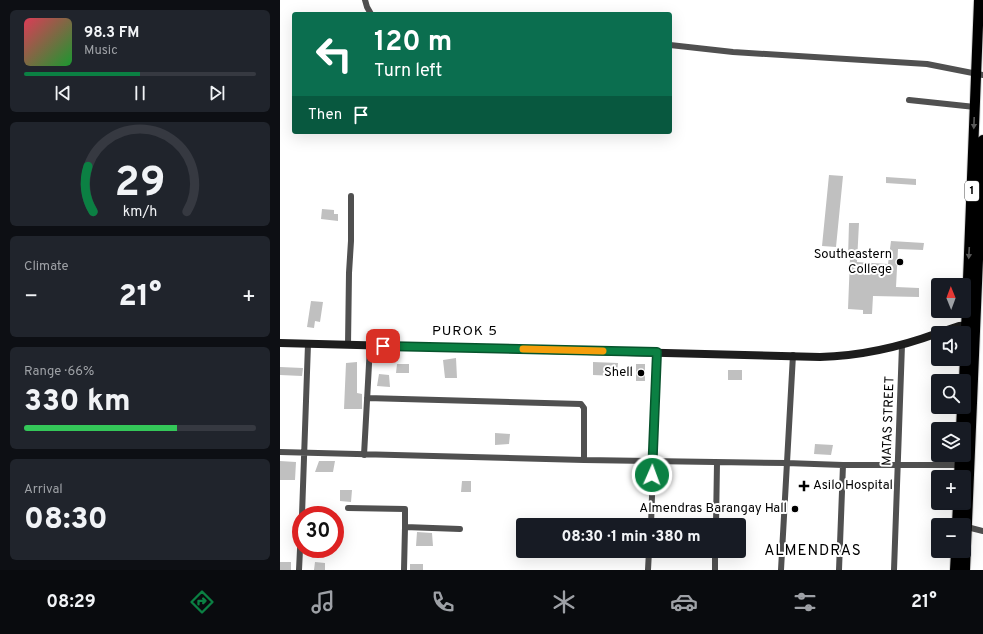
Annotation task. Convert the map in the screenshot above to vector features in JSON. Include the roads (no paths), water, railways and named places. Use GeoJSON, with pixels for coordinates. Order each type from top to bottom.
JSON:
{"type":"FeatureCollection","features":[{"type":"Feature","properties":{"kind":"highway","name":"1"},"geometry":{"type":"LineString","coordinates":[[965,374],[971,325],[975,107],[980,74],[979,0]]}},
{"type":"Feature","properties":{"kind":"highway","name":"1"},"geometry":{"type":"LineString","coordinates":[[962,518],[971,325],[983,140]]}},
{"type":"Feature","properties":{"kind":"highway"},"geometry":{"type":"LineString","coordinates":[[955,570],[956,558]]}},
{"type":"Feature","properties":{"kind":"highway","name":"1"},"geometry":{"type":"LineString","coordinates":[[964,558],[965,570]]}},
{"type":"Feature","properties":{"kind":"main road"},"geometry":{"type":"LineString","coordinates":[[967,326],[971,325]]}},
{"type":"Feature","properties":{"kind":"main road"},"geometry":{"type":"LineString","coordinates":[[280,343],[838,357],[902,345],[931,335]]}},
{"type":"Feature","properties":{"kind":"street"},"geometry":{"type":"LineString","coordinates":[[365,0],[366,7],[370,12]]}},
{"type":"Feature","properties":{"kind":"street"},"geometry":{"type":"LineString","coordinates":[[672,45],[733,52],[927,64],[980,74]]}},
{"type":"Feature","properties":{"kind":"street"},"geometry":{"type":"LineString","coordinates":[[909,100],[975,107]]}},
{"type":"Feature","properties":{"kind":"street"},"geometry":{"type":"LineString","coordinates":[[348,345],[351,196]]}},
{"type":"Feature","properties":{"kind":"street"},"geometry":{"type":"LineString","coordinates":[[302,506],[308,344]]}},
{"type":"Feature","properties":{"kind":"street","name":"MATAS STREET"},"geometry":{"type":"LineString","coordinates":[[894,570],[902,345]]}},
{"type":"Feature","properties":{"kind":"street"},"geometry":{"type":"LineString","coordinates":[[364,455],[370,346]]}},
{"type":"Feature","properties":{"kind":"street"},"geometry":{"type":"LineString","coordinates":[[651,518],[657,352]]}},
{"type":"Feature","properties":{"kind":"street"},"geometry":{"type":"LineString","coordinates":[[781,570],[792,356]]}},
{"type":"Feature","properties":{"kind":"street"},"geometry":{"type":"LineString","coordinates":[[367,398],[581,404],[584,408],[584,460]]}},
{"type":"Feature","properties":{"kind":"street"},"geometry":{"type":"LineString","coordinates":[[280,452],[843,465],[931,462]]}},
{"type":"Feature","properties":{"kind":"street"},"geometry":{"type":"LineString","coordinates":[[716,518],[717,463]]}},
{"type":"Feature","properties":{"kind":"street"},"geometry":{"type":"LineString","coordinates":[[839,570],[843,465]]}},
{"type":"Feature","properties":{"kind":"street"},"geometry":{"type":"LineString","coordinates":[[348,508],[406,510],[404,570]]}},
{"type":"Feature","properties":{"kind":"street"},"geometry":{"type":"LineString","coordinates":[[405,527],[460,529]]}},
{"type":"Feature","properties":{"kind":"street"},"geometry":{"type":"LineString","coordinates":[[971,528],[983,531]]}},
{"type":"Feature","properties":{"kind":"street"},"geometry":{"type":"LineString","coordinates":[[299,570],[300,558]]}},
{"type":"Feature","properties":{"kind":"street"},"geometry":{"type":"LineString","coordinates":[[648,570],[649,558]]}},
{"type":"Feature","properties":{"kind":"street"},"geometry":{"type":"LineString","coordinates":[[715,558],[715,570]]}},
{"type":"Feature","properties":{"kind":"place","name":"Southeastern College"},"geometry":{"type":"Point","coordinates":[900,262]}},
{"type":"Feature","properties":{"kind":"place","name":"Shell"},"geometry":{"type":"Point","coordinates":[641,373]}},
{"type":"Feature","properties":{"kind":"place","name":"Asilo Hospital"},"geometry":{"type":"Point","coordinates":[804,486]}},
{"type":"Feature","properties":{"kind":"place","name":"Almendras Barangay Hall"},"geometry":{"type":"Point","coordinates":[795,509]}},
{"type":"Feature","properties":{"kind":"district","name":"PUROK 5"},"geometry":{"type":"Point","coordinates":[465,331]}},
{"type":"Feature","properties":{"kind":"district","name":"ALMENDRAS"},"geometry":{"type":"Point","coordinates":[813,551]}}]}
